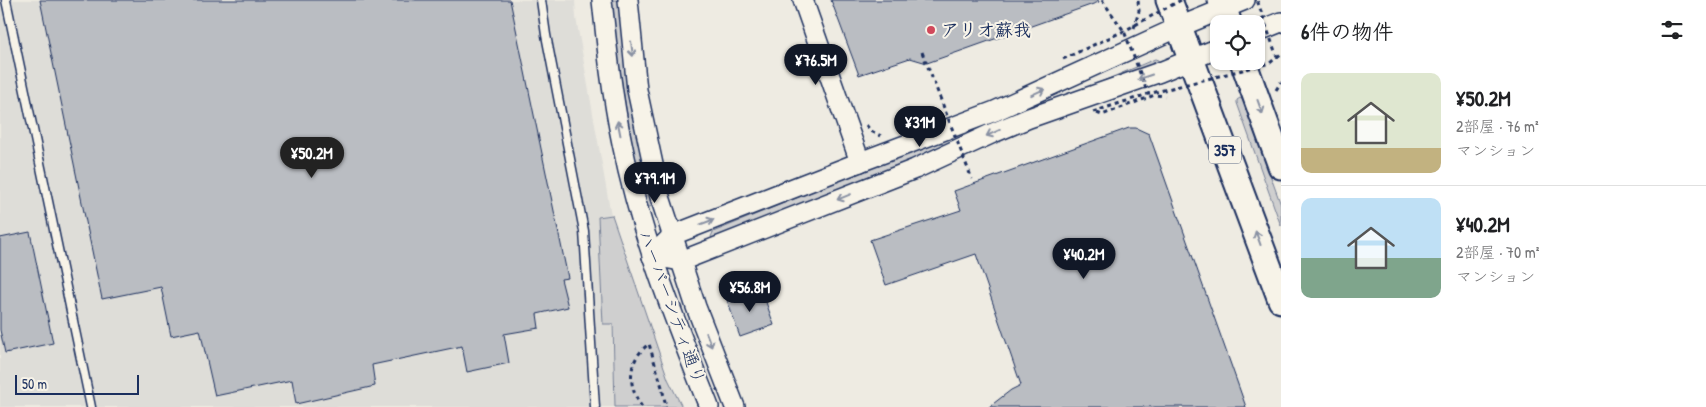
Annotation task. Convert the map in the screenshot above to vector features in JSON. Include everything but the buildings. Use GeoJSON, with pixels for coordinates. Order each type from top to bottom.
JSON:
{"type":"FeatureCollection","features":[{"type":"Feature","properties":{"kind":"highway","name":"357"},"geometry":{"type":"LineString","coordinates":[[1169,0],[1281,300]]}},
{"type":"Feature","properties":{"kind":"highway"},"geometry":{"type":"LineString","coordinates":[[1246,70],[1281,166]]}},
{"type":"Feature","properties":{"kind":"street","name":"ハーバーシティ通り"},"geometry":{"type":"LineString","coordinates":[[602,0],[610,70],[622,145],[652,256],[708,407]]}},
{"type":"Feature","properties":{"kind":"street","name":"ハーバーシティ通り"},"geometry":{"type":"LineString","coordinates":[[628,0],[637,90],[660,197],[696,308],[735,407]]}},
{"type":"Feature","properties":{"kind":"street"},"geometry":{"type":"LineString","coordinates":[[803,0],[860,162]]}},
{"type":"Feature","properties":{"kind":"street"},"geometry":{"type":"LineString","coordinates":[[652,256],[673,235],[996,111],[1179,27],[1230,8]]}},
{"type":"Feature","properties":{"kind":"street"},"geometry":{"type":"LineString","coordinates":[[1265,28],[1281,22]]}},
{"type":"Feature","properties":{"kind":"street"},"geometry":{"type":"LineString","coordinates":[[652,256],[681,261],[915,168],[993,132],[1160,72],[1210,52]]}},
{"type":"Feature","properties":{"kind":"lane"},"geometry":{"type":"LineString","coordinates":[[6,0],[91,407]]}},
{"type":"Feature","properties":{"kind":"lane"},"geometry":{"type":"LineString","coordinates":[[541,0],[584,231],[596,407]]}},
{"type":"Feature","properties":{"kind":"path"},"geometry":{"type":"LineString","coordinates":[[1102,0],[1124,31],[1148,94]]}},
{"type":"Feature","properties":{"kind":"path"},"geometry":{"type":"LineString","coordinates":[[1055,63],[1124,31],[1181,0]]}},
{"type":"Feature","properties":{"kind":"path"},"geometry":{"type":"LineString","coordinates":[[1165,96],[1155,96],[1102,115],[1093,112],[1148,94],[1270,63],[1279,56],[1257,0]]}},
{"type":"Feature","properties":{"kind":"path"},"geometry":{"type":"LineString","coordinates":[[922,52],[972,179]]}},
{"type":"Feature","properties":{"kind":"path"},"geometry":{"type":"LineString","coordinates":[[1276,90],[1281,82]]}},
{"type":"Feature","properties":{"kind":"path"},"geometry":{"type":"LineString","coordinates":[[944,113],[953,109]]}},
{"type":"Feature","properties":{"kind":"path"},"geometry":{"type":"LineString","coordinates":[[865,124],[879,136],[889,136]]}},
{"type":"Feature","properties":{"kind":"path"},"geometry":{"type":"LineString","coordinates":[[642,407],[631,383],[632,366],[641,350],[649,344],[666,407]]}},
{"type":"Feature","properties":{"kind":"shaded area"},"geometry":{"type":"Polygon","coordinates":[[[0,0],[575,0],[576,18],[611,215],[598,217],[603,324],[612,324],[615,407],[0,407],[0,0]]]}},
{"type":"Feature","properties":{"kind":"shaded area"},"geometry":{"type":"Polygon","coordinates":[[[611,0],[620,0],[654,204],[650,207],[646,206],[630,129],[611,0]]]}},
{"type":"Feature","properties":{"kind":"shaded area"},"geometry":{"type":"Polygon","coordinates":[[[1155,59],[1159,63],[714,240],[711,237],[713,232],[884,162],[1031,106],[1087,88],[1155,59]]]}},
{"type":"Feature","properties":{"kind":"shaded area"},"geometry":{"type":"Polygon","coordinates":[[[1240,98],[1243,100],[1281,205],[1281,226],[1237,103],[1237,100],[1240,98]]]}},
{"type":"Feature","properties":{"kind":"shaded area"},"geometry":{"type":"Polygon","coordinates":[[[612,215],[668,379],[682,407],[615,407],[613,324],[603,324],[598,217],[612,215]]]}},
{"type":"Feature","properties":{"kind":"place","name":"アリオ蘇我"},"geometry":{"type":"Point","coordinates":[931,30]}}]}
